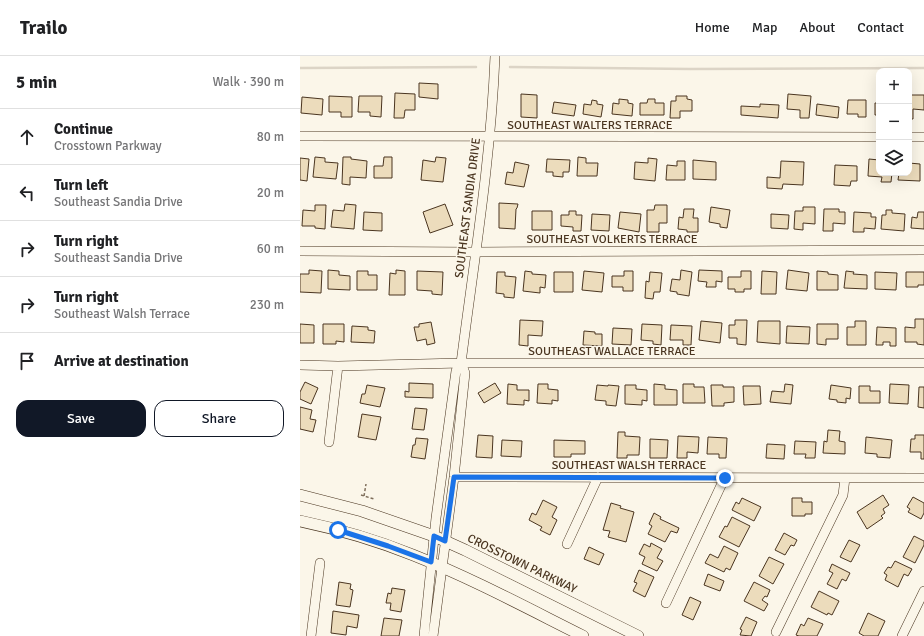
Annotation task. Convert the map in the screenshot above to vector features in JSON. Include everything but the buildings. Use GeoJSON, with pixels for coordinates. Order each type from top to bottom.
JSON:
{"type":"FeatureCollection","features":[{"type":"Feature","properties":{"kind":"main road","name":"CROSSTOWN PARKWAY"},"geometry":{"type":"LineString","coordinates":[[300,495],[362,511],[434,536],[638,636]]}},
{"type":"Feature","properties":{"kind":"main road"},"geometry":{"type":"LineString","coordinates":[[300,521],[360,536],[431,562],[583,636]]}},
{"type":"Feature","properties":{"kind":"street","name":"SOUTHEAST SANDIA DRIVE"},"geometry":{"type":"LineString","coordinates":[[424,636],[434,536],[456,371],[461,363],[475,252],[489,137],[495,56]]}},
{"type":"Feature","properties":{"kind":"street","name":"SOUTHEAST WALTERS TERRACE"},"geometry":{"type":"LineString","coordinates":[[300,136],[876,137]]}},
{"type":"Feature","properties":{"kind":"street"},"geometry":{"type":"LineString","coordinates":[[912,137],[924,137]]}},
{"type":"Feature","properties":{"kind":"street","name":"SOUTHEAST VOLKERTS TERRACE"},"geometry":{"type":"LineString","coordinates":[[300,251],[475,252],[924,250]]}},
{"type":"Feature","properties":{"kind":"street","name":"SOUTHEAST SANDIA DRIVE"},"geometry":{"type":"LineString","coordinates":[[433,636],[454,477],[465,373],[461,363]]}},
{"type":"Feature","properties":{"kind":"street","name":"SOUTHEAST WALLACE TERRACE"},"geometry":{"type":"LineString","coordinates":[[300,365],[338,366],[461,363],[924,363]]}},
{"type":"Feature","properties":{"kind":"street"},"geometry":{"type":"LineString","coordinates":[[329,442],[338,366]]}},
{"type":"Feature","properties":{"kind":"street","name":"SOUTHEAST WALSH TERRACE"},"geometry":{"type":"LineString","coordinates":[[454,477],[924,478]]}},
{"type":"Feature","properties":{"kind":"street"},"geometry":{"type":"LineString","coordinates":[[567,544],[598,477]]}},
{"type":"Feature","properties":{"kind":"street"},"geometry":{"type":"LineString","coordinates":[[666,603],[725,478]]}},
{"type":"Feature","properties":{"kind":"street"},"geometry":{"type":"LineString","coordinates":[[776,632],[843,495],[845,478]]}},
{"type":"Feature","properties":{"kind":"street"},"geometry":{"type":"LineString","coordinates":[[311,636],[320,563]]}},
{"type":"Feature","properties":{"kind":"street"},"geometry":{"type":"LineString","coordinates":[[902,636],[924,591]]}},
{"type":"Feature","properties":{"kind":"path"},"geometry":{"type":"LineString","coordinates":[[366,484],[362,495],[374,499]]}},
{"type":"Feature","properties":{"kind":"waterway"},"geometry":{"type":"LineString","coordinates":[[300,68],[476,67]]}},
{"type":"Feature","properties":{"kind":"waterway"},"geometry":{"type":"LineString","coordinates":[[510,67],[690,69],[924,68]]}},
{"type":"Feature","properties":{"kind":"route"},"geometry":{"type":"LineString","coordinates":[[338,530],[360,536],[431,562],[434,536],[445,541],[454,477],[725,478]]}}]}
